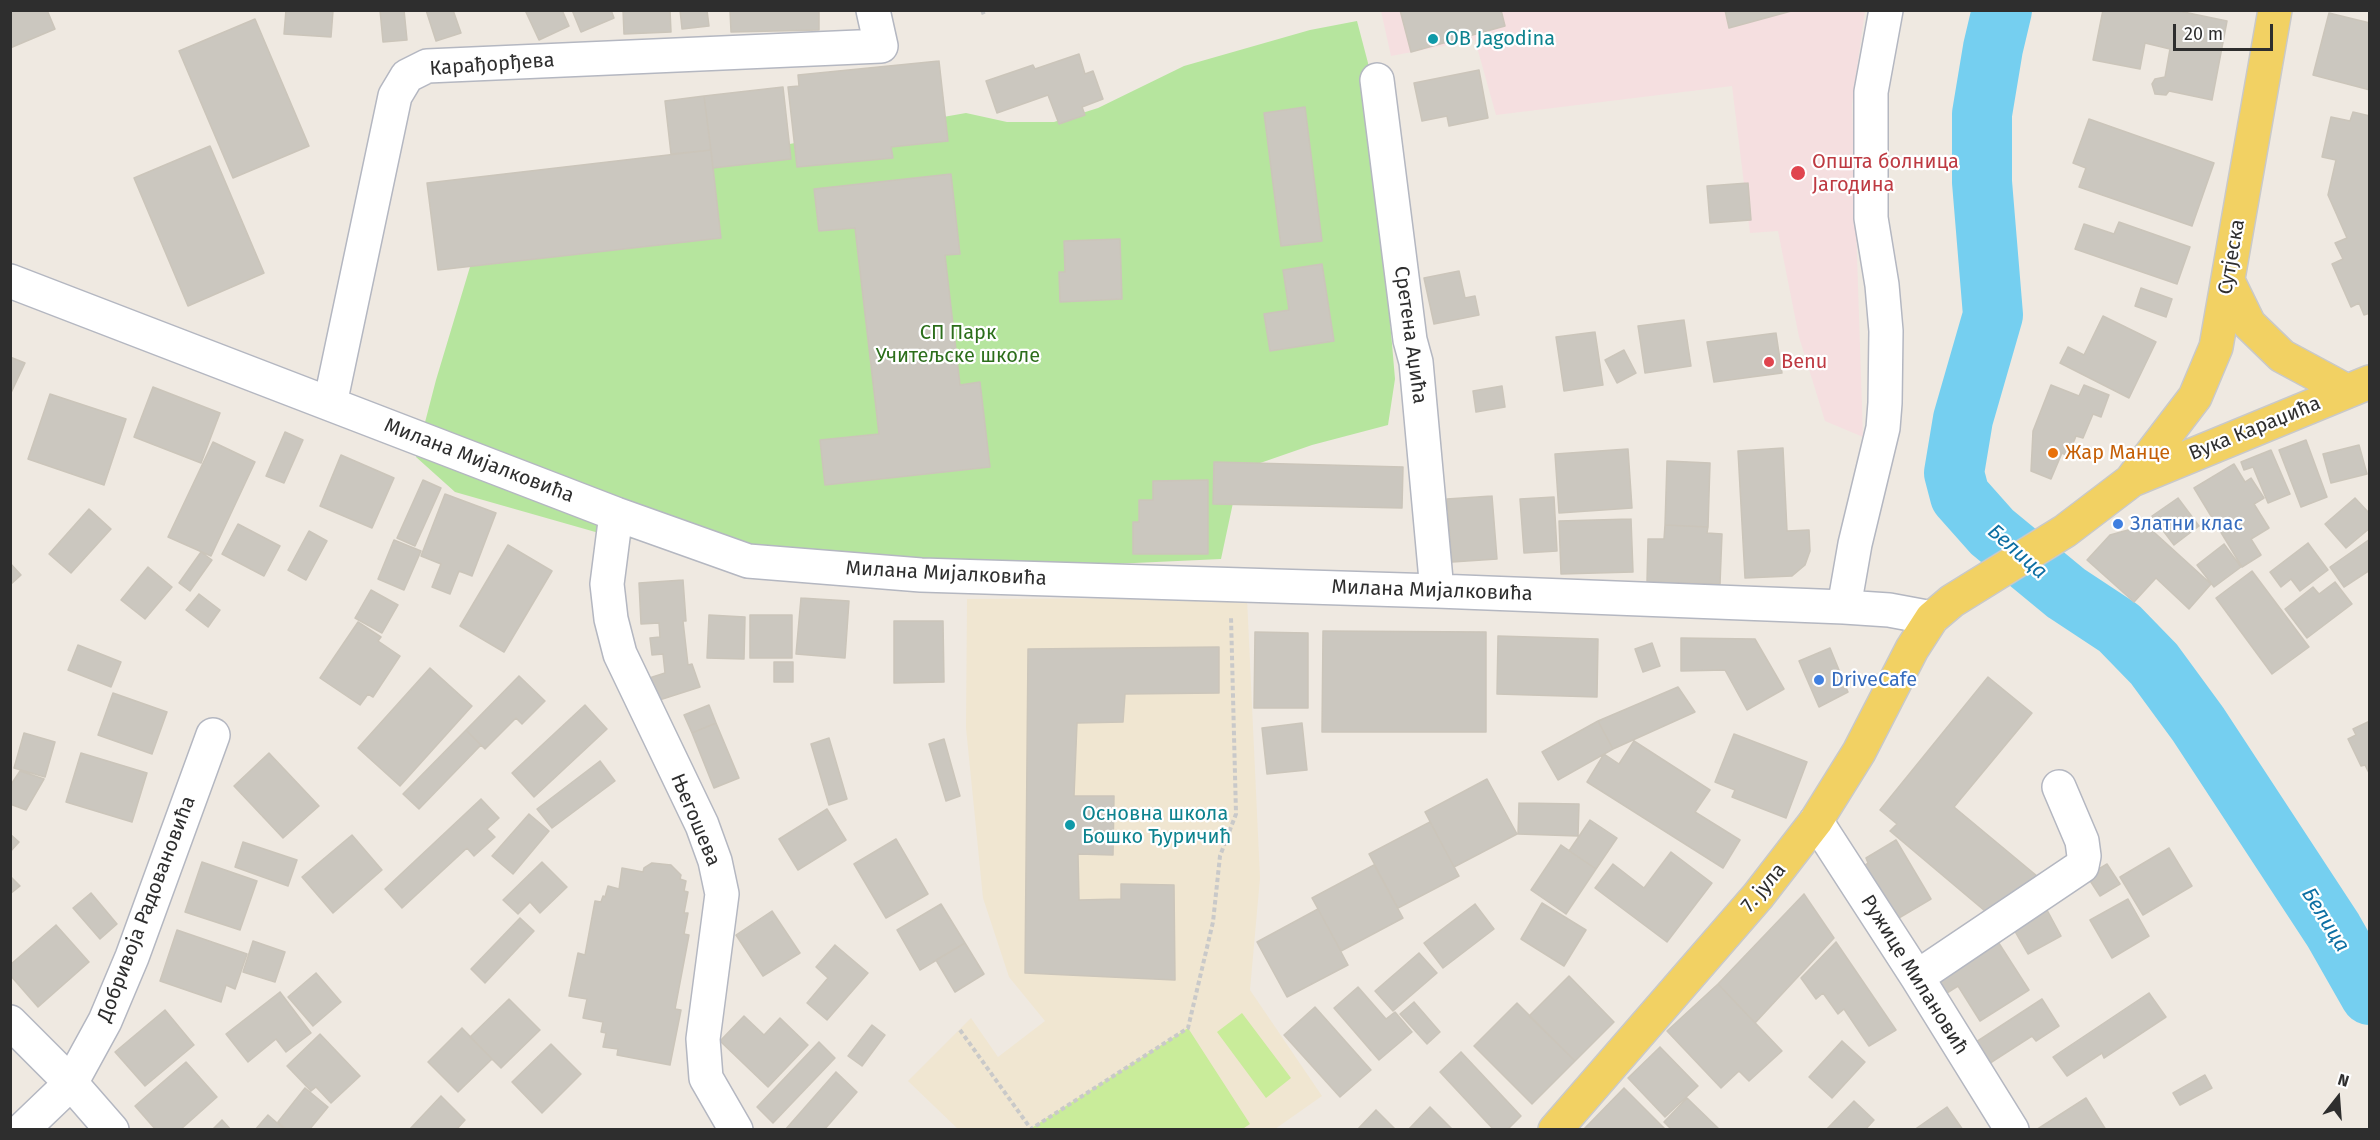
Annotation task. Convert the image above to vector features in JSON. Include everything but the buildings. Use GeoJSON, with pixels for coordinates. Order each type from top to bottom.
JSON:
{"type":"FeatureCollection","features":[{"type":"Feature","properties":{"kind":"main road","name":"Сутјеска"},"geometry":{"type":"LineString","coordinates":[[2132,480],[2195,397],[2216,347],[2275,10]]}},
{"type":"Feature","properties":{"kind":"main road"},"geometry":{"type":"LineString","coordinates":[[2228,281],[2249,324],[2282,356],[2362,392]]}},
{"type":"Feature","properties":{"kind":"main road","name":"Вука Караџића"},"geometry":{"type":"LineString","coordinates":[[1942,609],[2065,531],[2132,480],[2362,392]]}},
{"type":"Feature","properties":{"kind":"main road","name":"7. јула"},"geometry":{"type":"LineString","coordinates":[[1555,1130],[1758,896],[1816,821],[1859,752],[1912,649],[1942,609]]}},
{"type":"Feature","properties":{"kind":"street","name":"Карађорђева"},"geometry":{"type":"LineString","coordinates":[[330,404],[395,96],[407,76],[427,66],[881,45],[873,10]]}},
{"type":"Feature","properties":{"kind":"street"},"geometry":{"type":"LineString","coordinates":[[1844,607],[1855,544],[1883,428],[1885,403],[1886,331],[1882,285],[1871,218],[1871,92],[1886,10]]}},
{"type":"Feature","properties":{"kind":"street","name":"Сретена Аџића"},"geometry":{"type":"LineString","coordinates":[[1377,80],[1410,340],[1416,362],[1437,591]]}},
{"type":"Feature","properties":{"kind":"street","name":"Милана Мијалковића"},"geometry":{"type":"LineString","coordinates":[[10,281],[616,514],[748,561],[921,575],[1437,591],[1889,610],[1942,609]]}},
{"type":"Feature","properties":{"kind":"street","name":"Његошева"},"geometry":{"type":"LineString","coordinates":[[616,514],[607,584],[611,619],[620,654],[702,825],[715,861],[722,894],[703,1039],[706,1078],[736,1130]]}},
{"type":"Feature","properties":{"kind":"street","name":"Добривоја Радовановића"},"geometry":{"type":"LineString","coordinates":[[21,1130],[71,1083],[105,1021],[132,957],[213,735]]}},
{"type":"Feature","properties":{"kind":"street"},"geometry":{"type":"LineString","coordinates":[[1917,977],[2082,866],[2084,856],[2082,841],[2060,787]]}},
{"type":"Feature","properties":{"kind":"street","name":"Ружице Милановић"},"geometry":{"type":"LineString","coordinates":[[1816,821],[2012,1130]]}},
{"type":"Feature","properties":{"kind":"street"},"geometry":{"type":"LineString","coordinates":[[10,1022],[71,1083],[112,1130]]}},
{"type":"Feature","properties":{"kind":"path"},"geometry":{"type":"LineString","coordinates":[[960,1030],[1031,1129],[1188,1028],[1213,922],[1220,856],[1236,814],[1230,585]]}},
{"type":"Feature","properties":{"kind":"shaded area","name":"Општа болница Јагодина"},"geometry":{"type":"Polygon","coordinates":[[[1381,11],[1865,11],[1852,104],[1863,437],[1825,421],[1799,337],[1778,231],[1750,233],[1732,86],[1496,115],[1475,40],[1391,56],[1381,11]]]}},
{"type":"Feature","properties":{"kind":"shaded area"},"geometry":{"type":"Polygon","coordinates":[[[1247,598],[1260,878],[1250,990],[1322,1096],[1275,1129],[959,1130],[908,1081],[971,1018],[998,1057],[1045,1021],[1009,977],[983,898],[966,728],[967,599],[1247,598]]]}},
{"type":"Feature","properties":{"kind":"green space","name":"СП Парк Учитељске школе"},"geometry":{"type":"Polygon","coordinates":[[[1357,21],[1368,63],[1395,379],[1388,425],[1312,445],[1240,470],[1221,559],[961,571],[613,537],[455,492],[416,457],[436,380],[485,217],[761,149],[966,113],[1007,122],[1054,122],[1098,108],[1184,66],[1310,30],[1357,21]]]}},
{"type":"Feature","properties":{"kind":"green space"},"geometry":{"type":"Polygon","coordinates":[[[1242,1013],[1291,1078],[1266,1098],[1217,1032],[1242,1013]]]}},
{"type":"Feature","properties":{"kind":"green space"},"geometry":{"type":"Polygon","coordinates":[[[1188,1028],[1250,1124],[1241,1130],[1030,1129],[1188,1028]]]}},
{"type":"Feature","properties":{"kind":"waterway","name":"Белица"},"geometry":{"type":"LineString","coordinates":[[2002,10],[1982,114],[1982,182],[1993,315],[1963,419],[1954,473],[1960,496],[1992,532],[2066,593],[2119,628],[2154,664],[2198,724],[2333,930],[2370,995]]}},
{"type":"Feature","properties":{"kind":"place","name":"OB Jagodina"},"geometry":{"type":"Point","coordinates":[1433,39]}},
{"type":"Feature","properties":{"kind":"place","name":"Општа болница Јагодина"},"geometry":{"type":"Point","coordinates":[1798,173]}},
{"type":"Feature","properties":{"kind":"place","name":"Benu"},"geometry":{"type":"Point","coordinates":[1769,362]}},
{"type":"Feature","properties":{"kind":"place","name":"Жар Манце"},"geometry":{"type":"Point","coordinates":[2053,453]}},
{"type":"Feature","properties":{"kind":"place","name":"Златни клас"},"geometry":{"type":"Point","coordinates":[2118,524]}},
{"type":"Feature","properties":{"kind":"place","name":"DriveCafe"},"geometry":{"type":"Point","coordinates":[1819,680]}},
{"type":"Feature","properties":{"kind":"place","name":"Основна школа Бошко Ђуричић"},"geometry":{"type":"Point","coordinates":[1070,825]}}]}
